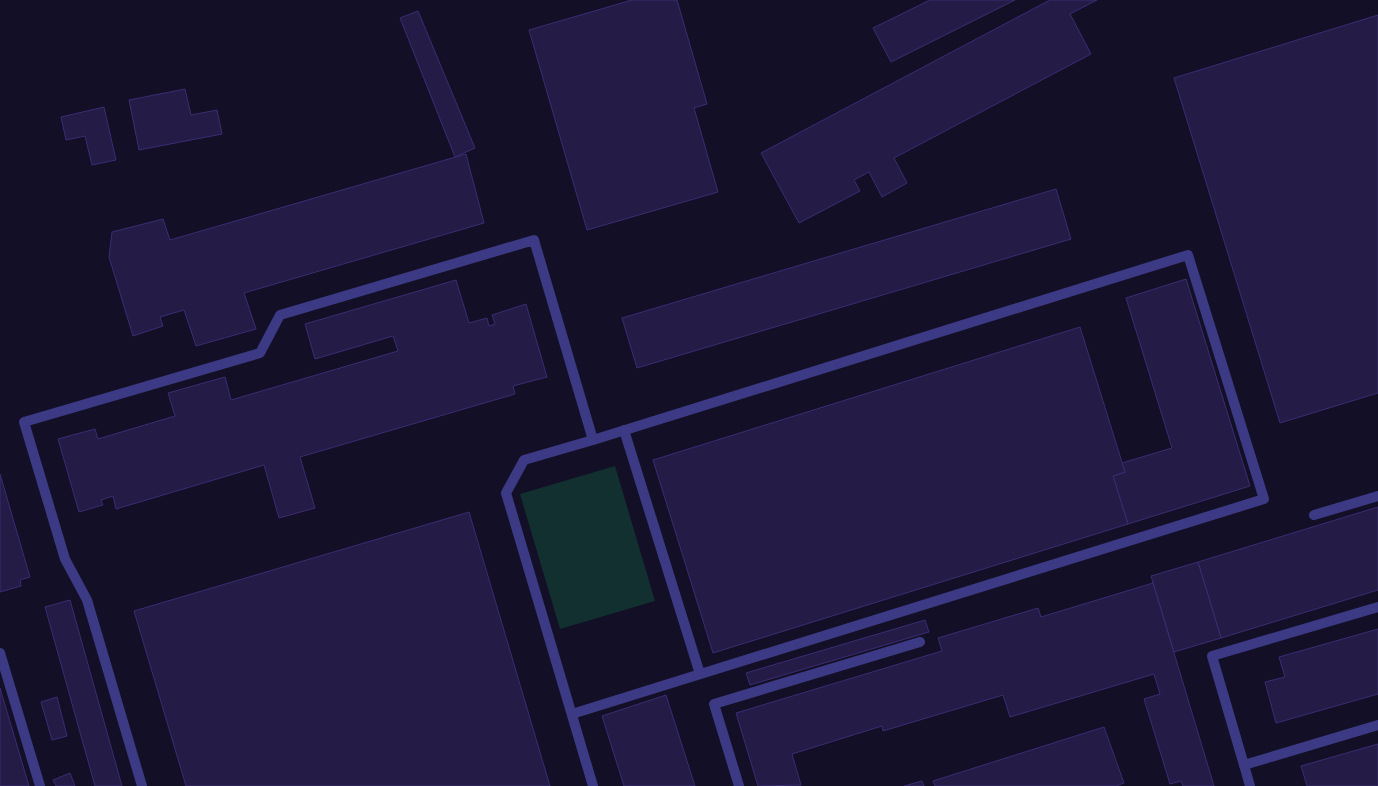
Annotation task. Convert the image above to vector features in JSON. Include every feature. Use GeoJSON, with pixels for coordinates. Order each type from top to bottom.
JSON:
{"type":"FeatureCollection","features":[{"type":"Feature","properties":{"kind":"lane"},"geometry":{"type":"LineString","coordinates":[[142,786],[87,600],[65,559],[24,422],[260,353],[280,315],[534,240],[593,440]]}},
{"type":"Feature","properties":{"kind":"lane"},"geometry":{"type":"LineString","coordinates":[[572,714],[1264,499],[1188,255],[593,440],[524,460],[506,494],[593,786]]}},
{"type":"Feature","properties":{"kind":"lane"},"geometry":{"type":"LineString","coordinates":[[624,430],[700,674]]}},
{"type":"Feature","properties":{"kind":"lane"},"geometry":{"type":"LineString","coordinates":[[1314,516],[1378,496]]}},
{"type":"Feature","properties":{"kind":"lane"},"geometry":{"type":"LineString","coordinates":[[1250,786],[1212,656],[1378,607]]}},
{"type":"Feature","properties":{"kind":"lane"},"geometry":{"type":"LineString","coordinates":[[739,786],[714,704],[920,642]]}},
{"type":"Feature","properties":{"kind":"lane"},"geometry":{"type":"LineString","coordinates":[[0,653],[40,786]]}},
{"type":"Feature","properties":{"kind":"lane"},"geometry":{"type":"LineString","coordinates":[[1244,765],[1378,725]]}},
{"type":"Feature","properties":{"kind":"green space"},"geometry":{"type":"Polygon","coordinates":[[[615,466],[655,601],[560,629],[520,494],[615,466]]]}},
{"type":"Feature","properties":{"kind":"building"},"geometry":{"type":"Polygon","coordinates":[[[632,0],[677,0],[707,104],[694,108],[718,192],[587,230],[529,30],[632,0]]]}},
{"type":"Feature","properties":{"kind":"building"},"geometry":{"type":"Polygon","coordinates":[[[930,0],[1015,0],[891,62],[873,28],[930,0]]]}},
{"type":"Feature","properties":{"kind":"building"},"geometry":{"type":"Polygon","coordinates":[[[1050,0],[1097,0],[1070,14],[1091,54],[894,158],[907,183],[882,197],[869,172],[854,180],[860,191],[799,223],[761,153],[1050,0]]]}},
{"type":"Feature","properties":{"kind":"building"},"geometry":{"type":"Polygon","coordinates":[[[418,11],[475,148],[455,157],[400,18],[418,11]]]}},
{"type":"Feature","properties":{"kind":"building"},"geometry":{"type":"Polygon","coordinates":[[[1378,15],[1378,393],[1280,423],[1174,78],[1378,15]]]}},
{"type":"Feature","properties":{"kind":"building"},"geometry":{"type":"Polygon","coordinates":[[[185,89],[191,115],[217,110],[222,134],[139,150],[129,100],[185,89]]]}},
{"type":"Feature","properties":{"kind":"building"},"geometry":{"type":"Polygon","coordinates":[[[104,107],[116,160],[92,165],[85,136],[66,140],[61,117],[104,107]]]}},
{"type":"Feature","properties":{"kind":"building"},"geometry":{"type":"Polygon","coordinates":[[[466,154],[484,223],[244,293],[256,329],[196,346],[184,310],[160,317],[163,326],[133,336],[109,257],[112,232],[163,219],[170,240],[466,154]]]}},
{"type":"Feature","properties":{"kind":"building"},"geometry":{"type":"Polygon","coordinates":[[[1056,189],[1071,239],[637,368],[622,318],[1056,189]]]}},
{"type":"Feature","properties":{"kind":"building"},"geometry":{"type":"Polygon","coordinates":[[[1186,279],[1250,486],[1128,524],[1113,476],[1125,472],[1122,463],[1172,448],[1126,298],[1186,279]]]}},
{"type":"Feature","properties":{"kind":"building"},"geometry":{"type":"Polygon","coordinates":[[[456,280],[469,323],[487,318],[489,326],[495,324],[492,315],[526,304],[547,377],[513,386],[515,394],[300,457],[315,508],[279,518],[264,465],[116,509],[113,496],[101,500],[103,505],[79,512],[58,439],[95,429],[98,439],[175,416],[168,393],[225,377],[231,400],[398,351],[393,336],[315,359],[305,324],[456,280]]]}},
{"type":"Feature","properties":{"kind":"building"},"geometry":{"type":"Polygon","coordinates":[[[1080,327],[1125,472],[1113,476],[1128,524],[713,653],[653,460],[1080,327]]]}},
{"type":"Feature","properties":{"kind":"building"},"geometry":{"type":"Polygon","coordinates":[[[0,474],[30,577],[20,580],[21,586],[0,592],[0,474]]]}},
{"type":"Feature","properties":{"kind":"building"},"geometry":{"type":"Polygon","coordinates":[[[1378,507],[1378,590],[1221,638],[1198,562],[1378,507]]]}},
{"type":"Feature","properties":{"kind":"building"},"geometry":{"type":"Polygon","coordinates":[[[469,512],[550,786],[186,786],[134,611],[469,512]]]}},
{"type":"Feature","properties":{"kind":"building"},"geometry":{"type":"Polygon","coordinates":[[[1198,562],[1221,638],[1174,652],[1151,576],[1198,562]]]}},
{"type":"Feature","properties":{"kind":"building"},"geometry":{"type":"Polygon","coordinates":[[[1153,583],[1214,786],[1183,786],[1181,781],[1170,784],[1144,699],[1160,694],[1154,674],[1010,717],[1003,695],[883,731],[882,726],[792,754],[801,785],[758,786],[736,713],[942,651],[938,638],[1038,608],[1041,617],[1153,583]]]}},
{"type":"Feature","properties":{"kind":"building"},"geometry":{"type":"Polygon","coordinates":[[[70,600],[122,786],[95,786],[45,607],[70,600]]]}},
{"type":"Feature","properties":{"kind":"building"},"geometry":{"type":"Polygon","coordinates":[[[925,620],[929,632],[750,685],[746,673],[925,620]]]}},
{"type":"Feature","properties":{"kind":"building"},"geometry":{"type":"Polygon","coordinates":[[[1378,629],[1378,694],[1276,723],[1265,682],[1285,677],[1279,657],[1378,629]]]}},
{"type":"Feature","properties":{"kind":"building"},"geometry":{"type":"Polygon","coordinates":[[[0,688],[29,786],[0,786],[0,688]]]}},
{"type":"Feature","properties":{"kind":"building"},"geometry":{"type":"Polygon","coordinates":[[[666,695],[695,786],[624,786],[602,716],[666,695]]]}},
{"type":"Feature","properties":{"kind":"building"},"geometry":{"type":"Polygon","coordinates":[[[57,697],[67,736],[52,740],[41,702],[57,697]]]}},
{"type":"Feature","properties":{"kind":"building"},"geometry":{"type":"Polygon","coordinates":[[[1104,727],[1124,783],[1116,786],[935,786],[933,781],[1104,727]]]}},
{"type":"Feature","properties":{"kind":"building"},"geometry":{"type":"Polygon","coordinates":[[[1378,744],[1378,786],[1307,786],[1301,766],[1378,744]]]}},
{"type":"Feature","properties":{"kind":"building"},"geometry":{"type":"Polygon","coordinates":[[[70,773],[75,786],[56,786],[53,780],[70,773]]]}},
{"type":"Feature","properties":{"kind":"building"},"geometry":{"type":"Polygon","coordinates":[[[922,781],[924,786],[904,786],[922,781]]]}}]}
